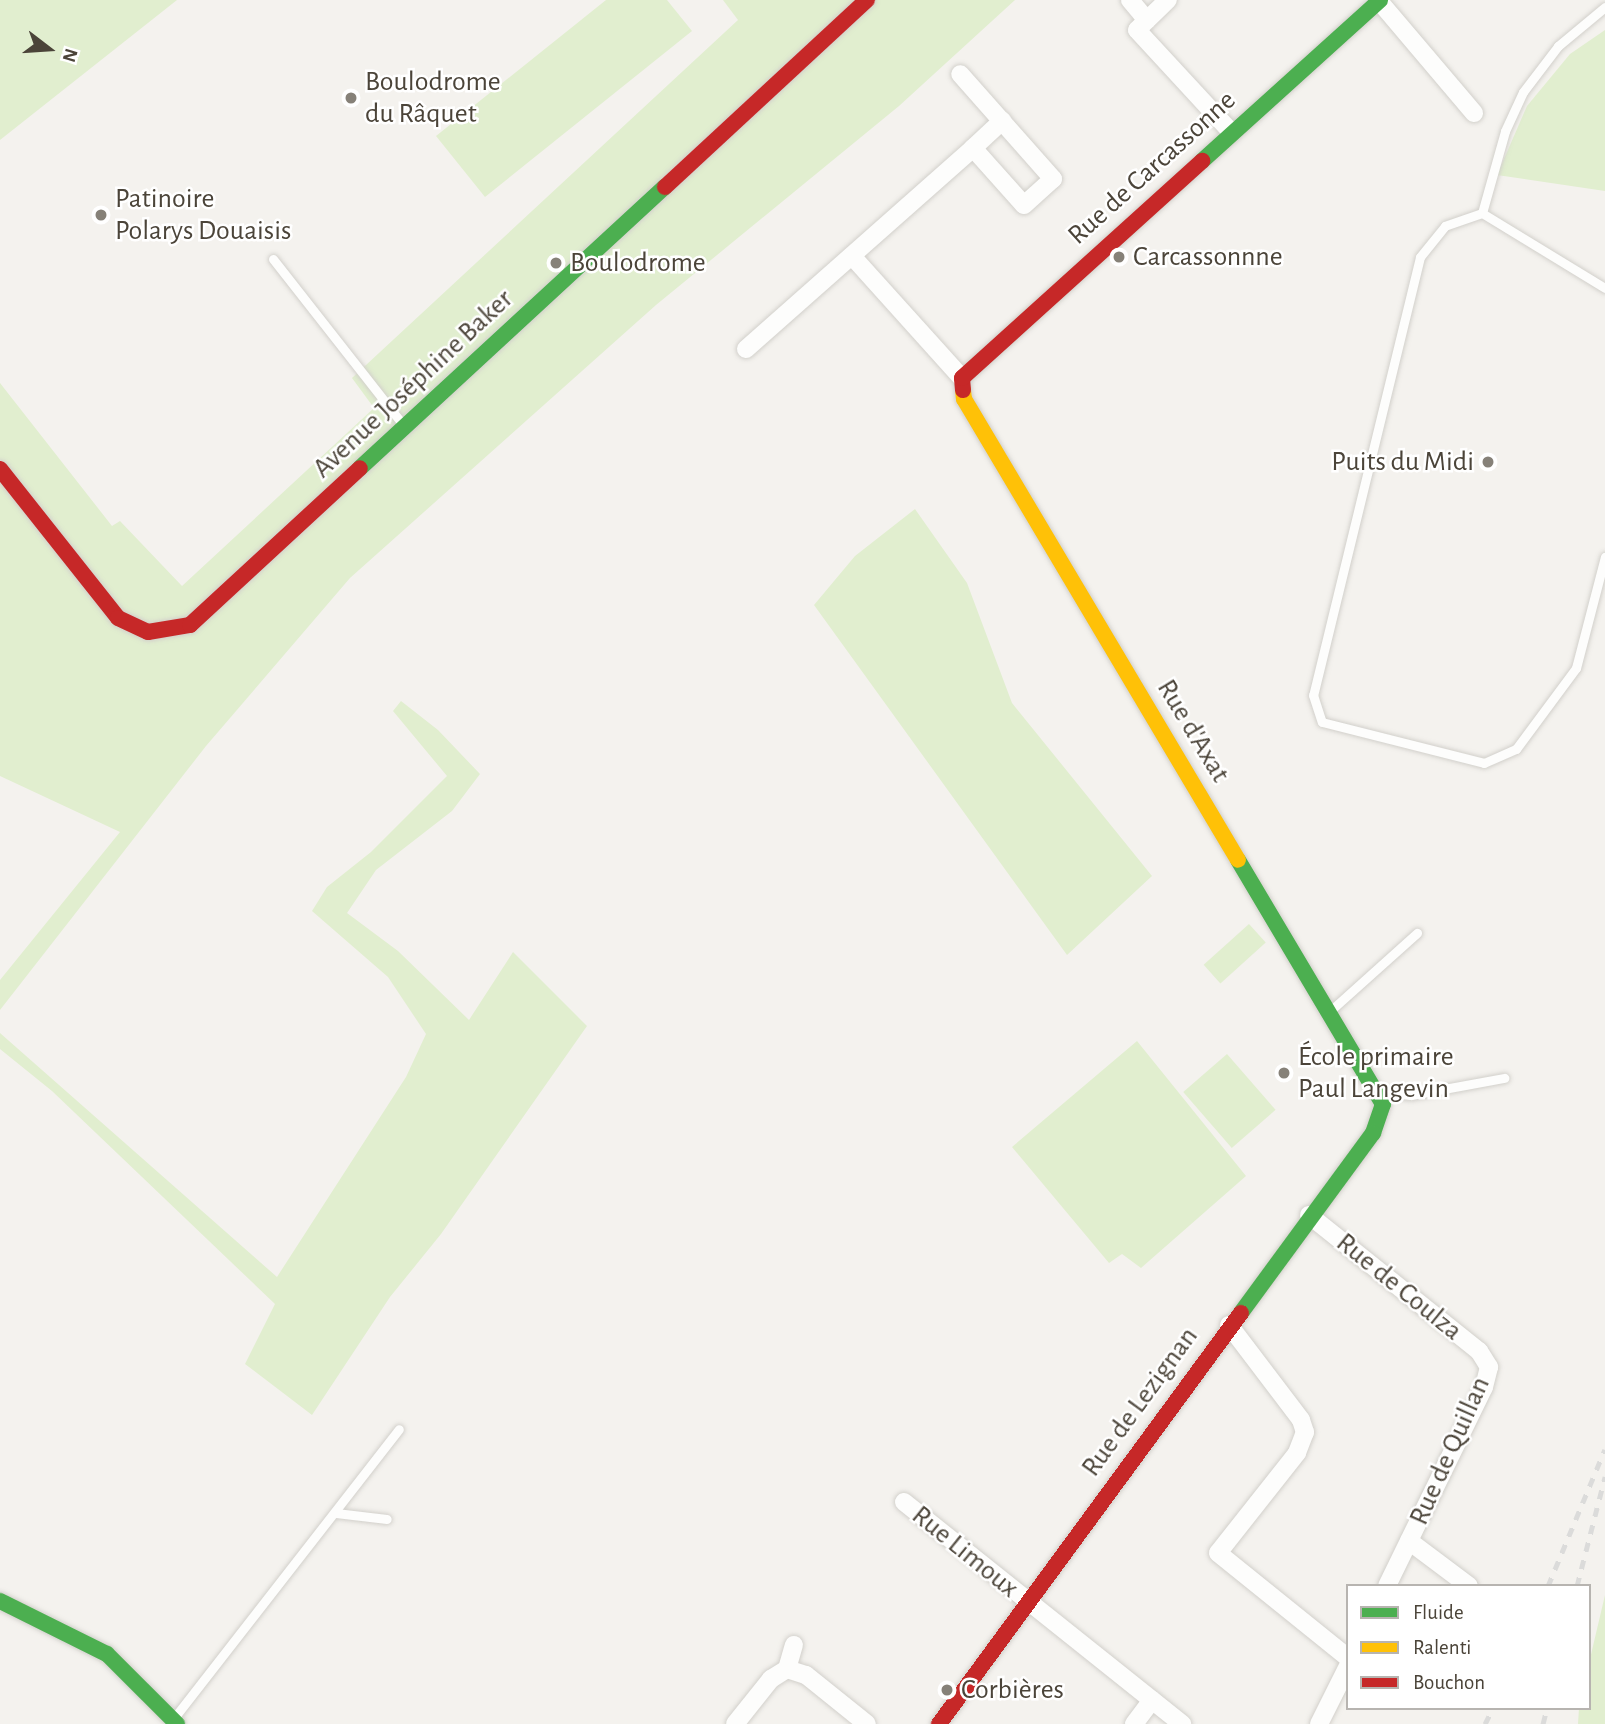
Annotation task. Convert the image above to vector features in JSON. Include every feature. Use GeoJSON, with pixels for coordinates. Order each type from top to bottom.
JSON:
{"type":"FeatureCollection","features":[{"type":"Feature","properties":{"kind":"street","name":"Avenue Joséphine Baker"},"geometry":{"type":"LineString","coordinates":[[0,469],[112,612],[140,630],[166,632],[195,621],[867,0]]}},
{"type":"Feature","properties":{"kind":"street"},"geometry":{"type":"LineString","coordinates":[[1130,0],[1147,20]]}},
{"type":"Feature","properties":{"kind":"street"},"geometry":{"type":"LineString","coordinates":[[1168,0],[1137,30],[1231,132]]}},
{"type":"Feature","properties":{"kind":"street"},"geometry":{"type":"LineString","coordinates":[[1379,0],[1474,113]]}},
{"type":"Feature","properties":{"kind":"street","name":"Rue de Carcassonne"},"geometry":{"type":"LineString","coordinates":[[962,378],[1379,0]]}},
{"type":"Feature","properties":{"kind":"street"},"geometry":{"type":"LineString","coordinates":[[960,74],[1053,179],[1024,205],[973,148]]}},
{"type":"Feature","properties":{"kind":"street"},"geometry":{"type":"LineString","coordinates":[[746,349],[1002,121]]}},
{"type":"Feature","properties":{"kind":"street"},"geometry":{"type":"LineString","coordinates":[[852,256],[962,378]]}},
{"type":"Feature","properties":{"kind":"street","name":"Rue d'Axat"},"geometry":{"type":"LineString","coordinates":[[962,378],[964,399],[1377,1091],[1382,1111]]}},
{"type":"Feature","properties":{"kind":"street","name":"Rue de Lezignan"},"geometry":{"type":"LineString","coordinates":[[939,1724],[1309,1215],[1373,1133],[1382,1111]]}},
{"type":"Feature","properties":{"kind":"street","name":"Rue de Coulza"},"geometry":{"type":"LineString","coordinates":[[1309,1215],[1487,1361]]}},
{"type":"Feature","properties":{"kind":"street"},"geometry":{"type":"LineString","coordinates":[[1229,1325],[1301,1420],[1305,1432],[1297,1453],[1218,1553],[1346,1655]]}},
{"type":"Feature","properties":{"kind":"street","name":"Rue de Quillan"},"geometry":{"type":"LineString","coordinates":[[1388,1584],[1484,1387],[1487,1361]]}},
{"type":"Feature","properties":{"kind":"street","name":"Rue Limoux"},"geometry":{"type":"LineString","coordinates":[[904,1502],[1182,1724]]}},
{"type":"Feature","properties":{"kind":"street","name":"Rue de Quillan"},"geometry":{"type":"LineString","coordinates":[[1409,1541],[1466,1584]]}},
{"type":"Feature","properties":{"kind":"street"},"geometry":{"type":"LineString","coordinates":[[0,1601],[107,1654],[175,1722]]}},
{"type":"Feature","properties":{"kind":"street"},"geometry":{"type":"LineString","coordinates":[[735,1724],[771,1679],[786,1669],[794,1645]]}},
{"type":"Feature","properties":{"kind":"street"},"geometry":{"type":"LineString","coordinates":[[786,1669],[806,1675],[867,1724]]}},
{"type":"Feature","properties":{"kind":"street"},"geometry":{"type":"LineString","coordinates":[[1319,1724],[1346,1670]]}},
{"type":"Feature","properties":{"kind":"street"},"geometry":{"type":"LineString","coordinates":[[1133,1724],[1152,1700]]}},
{"type":"Feature","properties":{"kind":"lane"},"geometry":{"type":"LineString","coordinates":[[1482,213],[1505,131],[1523,92],[1558,46],[1605,7]]}},
{"type":"Feature","properties":{"kind":"lane"},"geometry":{"type":"LineString","coordinates":[[1482,213],[1605,288]]}},
{"type":"Feature","properties":{"kind":"lane"},"geometry":{"type":"LineString","coordinates":[[1482,213],[1445,226],[1420,257],[1313,695],[1322,722],[1484,763],[1516,749],[1576,668],[1605,557]]}},
{"type":"Feature","properties":{"kind":"lane"},"geometry":{"type":"LineString","coordinates":[[273,259],[405,427]]}},
{"type":"Feature","properties":{"kind":"lane"},"geometry":{"type":"LineString","coordinates":[[1329,1012],[1417,933]]}},
{"type":"Feature","properties":{"kind":"lane"},"geometry":{"type":"LineString","coordinates":[[1377,1091],[1411,1095],[1504,1078]]}},
{"type":"Feature","properties":{"kind":"lane"},"geometry":{"type":"LineString","coordinates":[[175,1722],[399,1429]]}},
{"type":"Feature","properties":{"kind":"lane"},"geometry":{"type":"LineString","coordinates":[[336,1513],[387,1519]]}},
{"type":"Feature","properties":{"kind":"green space"},"geometry":{"type":"Polygon","coordinates":[[[0,0],[177,0],[0,140],[0,0]]]}},
{"type":"Feature","properties":{"kind":"green space"},"geometry":{"type":"Polygon","coordinates":[[[606,0],[667,0],[692,31],[485,197],[436,136],[606,0]]]}},
{"type":"Feature","properties":{"kind":"green space"},"geometry":{"type":"Polygon","coordinates":[[[723,0],[1015,0],[899,106],[656,305],[350,578],[206,746],[0,1010],[0,980],[120,832],[0,776],[0,383],[112,526],[120,521],[182,586],[374,408],[352,378],[738,20],[723,0]]]}},
{"type":"Feature","properties":{"kind":"green space"},"geometry":{"type":"Polygon","coordinates":[[[1605,30],[1605,191],[1497,175],[1527,106],[1570,54],[1605,30]]]}},
{"type":"Feature","properties":{"kind":"green space"},"geometry":{"type":"Polygon","coordinates":[[[915,509],[967,583],[1012,703],[1152,876],[1067,955],[814,605],[855,556],[915,509]]]}},
{"type":"Feature","properties":{"kind":"green space"},"geometry":{"type":"Polygon","coordinates":[[[401,701],[438,730],[480,774],[452,811],[376,870],[347,913],[398,951],[469,1020],[513,952],[587,1026],[441,1234],[390,1297],[312,1415],[245,1364],[275,1304],[52,1091],[0,1049],[0,1033],[277,1277],[406,1077],[426,1034],[388,977],[312,911],[327,887],[371,852],[447,776],[393,711],[401,701]]]}},
{"type":"Feature","properties":{"kind":"green space"},"geometry":{"type":"Polygon","coordinates":[[[1249,924],[1266,943],[1220,983],[1204,965],[1249,924]]]}},
{"type":"Feature","properties":{"kind":"green space"},"geometry":{"type":"Polygon","coordinates":[[[1137,1041],[1246,1176],[1141,1268],[1122,1254],[1109,1263],[1012,1147],[1137,1041]]]}},
{"type":"Feature","properties":{"kind":"green space"},"geometry":{"type":"Polygon","coordinates":[[[1227,1054],[1276,1110],[1232,1148],[1183,1092],[1227,1054]]]}},
{"type":"Feature","properties":{"kind":"green space"},"geometry":{"type":"Polygon","coordinates":[[[1605,1595],[1605,1724],[1578,1724],[1579,1710],[1591,1710],[1591,1654],[1605,1595]]]}},
{"type":"Feature","properties":{"kind":"railway"},"geometry":{"type":"LineString","coordinates":[[1549,1584],[1605,1449]]}},
{"type":"Feature","properties":{"kind":"railway"},"geometry":{"type":"LineString","coordinates":[[1578,1584],[1605,1477]]}},
{"type":"Feature","properties":{"kind":"railway"},"geometry":{"type":"LineString","coordinates":[[1485,1724],[1492,1710]]}},
{"type":"Feature","properties":{"kind":"railway"},"geometry":{"type":"LineString","coordinates":[[1543,1724],[1546,1710]]}},
{"type":"Feature","properties":{"kind":"traffic: fast"},"geometry":{"type":"LineString","coordinates":[[1202,161],[1380,0]]}},
{"type":"Feature","properties":{"kind":"traffic: fast"},"geometry":{"type":"LineString","coordinates":[[360,468],[665,187]]}},
{"type":"Feature","properties":{"kind":"traffic: fast"},"geometry":{"type":"LineString","coordinates":[[1238,860],[1383,1104],[1373,1133],[1241,1313]]}},
{"type":"Feature","properties":{"kind":"traffic: fast"},"geometry":{"type":"LineString","coordinates":[[0,1601],[107,1654],[177,1724]]}},
{"type":"Feature","properties":{"kind":"traffic: slow"},"geometry":{"type":"LineString","coordinates":[[963,390],[964,399],[1238,860]]}},
{"type":"Feature","properties":{"kind":"traffic: jam"},"geometry":{"type":"LineString","coordinates":[[665,187],[867,0]]}},
{"type":"Feature","properties":{"kind":"traffic: jam"},"geometry":{"type":"LineString","coordinates":[[963,390],[962,378],[1202,161]]}},
{"type":"Feature","properties":{"kind":"traffic: jam"},"geometry":{"type":"LineString","coordinates":[[0,469],[118,618],[148,632],[190,625],[360,468]]}},
{"type":"Feature","properties":{"kind":"traffic: jam"},"geometry":{"type":"LineString","coordinates":[[939,1724],[1241,1313]]}},
{"type":"Feature","properties":{"kind":"place","name":"Boulodrome du Râquet"},"geometry":{"type":"Point","coordinates":[351,98]}},
{"type":"Feature","properties":{"kind":"place","name":"Patinoire Polarys Douaisis"},"geometry":{"type":"Point","coordinates":[101,215]}},
{"type":"Feature","properties":{"kind":"place","name":"Carcassonnne"},"geometry":{"type":"Point","coordinates":[1119,257]}},
{"type":"Feature","properties":{"kind":"place","name":"Boulodrome"},"geometry":{"type":"Point","coordinates":[556,263]}},
{"type":"Feature","properties":{"kind":"place","name":"Puits du Midi"},"geometry":{"type":"Point","coordinates":[1488,462]}},
{"type":"Feature","properties":{"kind":"place","name":"École primaire Paul Langevin"},"geometry":{"type":"Point","coordinates":[1284,1073]}},
{"type":"Feature","properties":{"kind":"place","name":"Corbières"},"geometry":{"type":"Point","coordinates":[947,1690]}}]}
